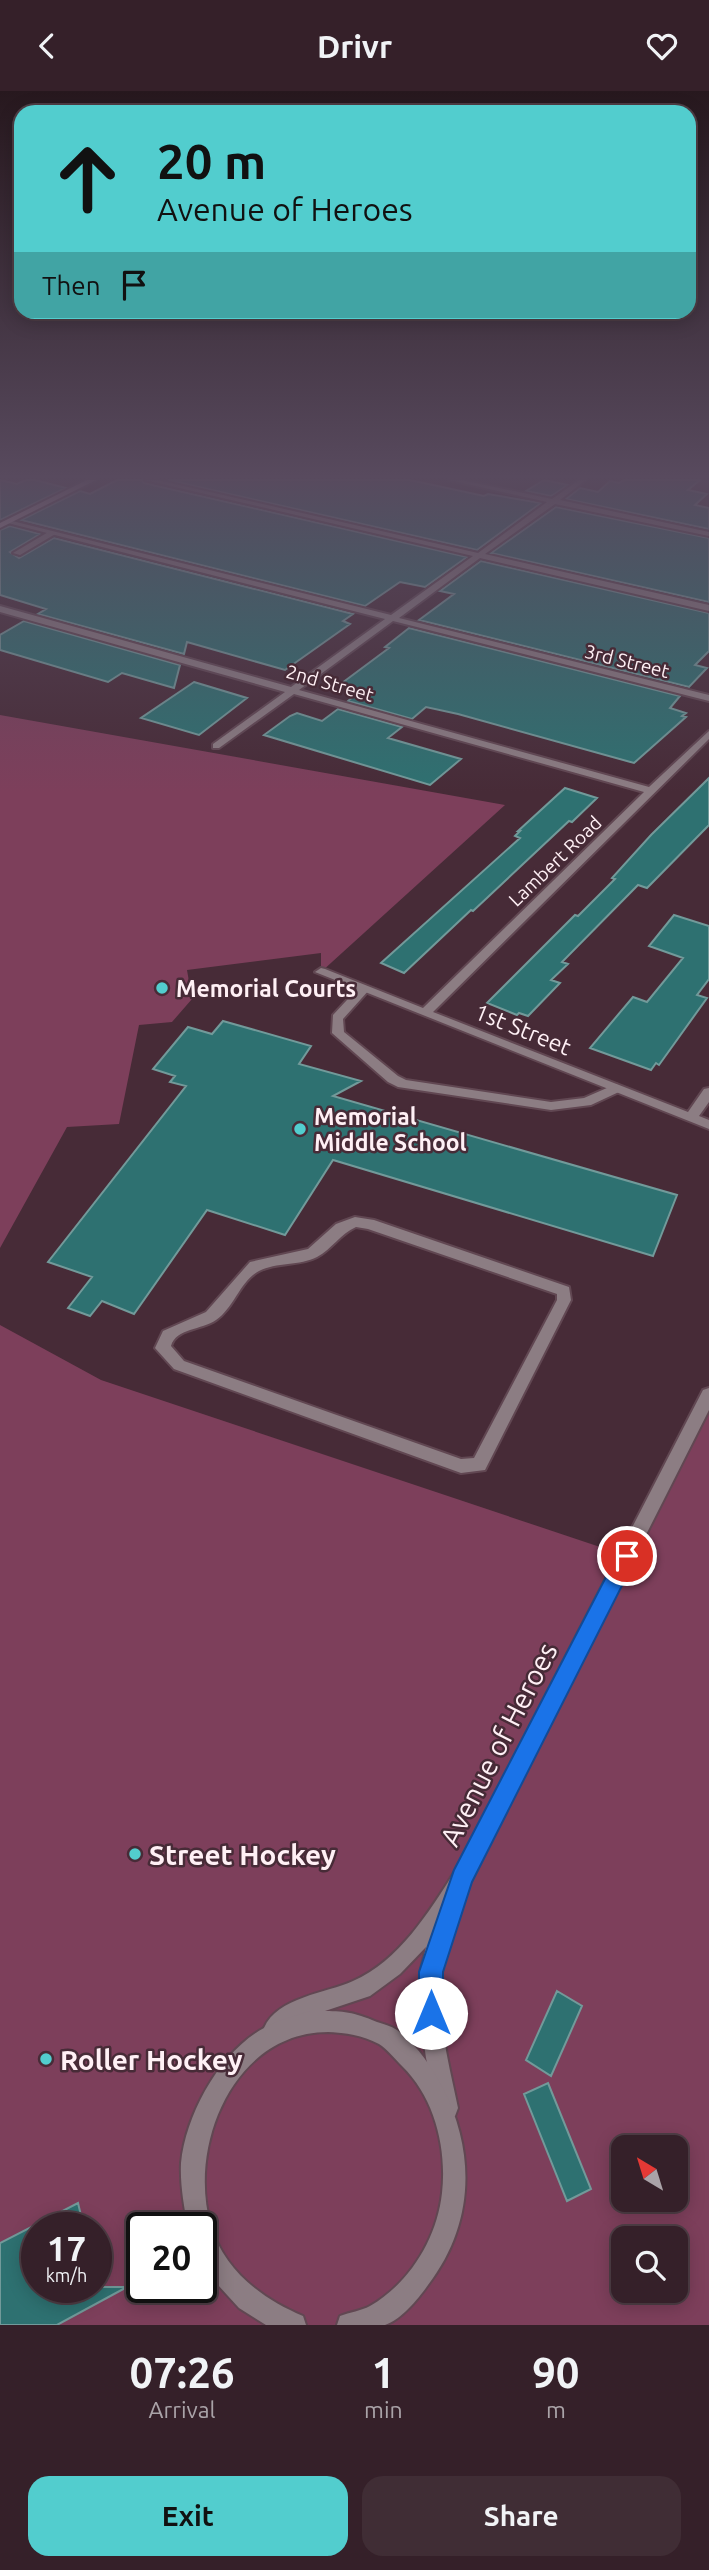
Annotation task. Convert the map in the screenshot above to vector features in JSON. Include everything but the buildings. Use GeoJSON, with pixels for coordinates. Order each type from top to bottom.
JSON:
{"type":"FeatureCollection","features":[{"type":"Feature","properties":{"kind":"street","name":"3rd Street"},"geometry":{"type":"LineString","coordinates":[[257,584],[709,698]]}},
{"type":"Feature","properties":{"kind":"street"},"geometry":{"type":"LineString","coordinates":[[216,746],[439,584]]}},
{"type":"Feature","properties":{"kind":"street"},"geometry":{"type":"LineString","coordinates":[[606,584],[709,608]]}},
{"type":"Feature","properties":{"kind":"street","name":"2nd Street"},"geometry":{"type":"LineString","coordinates":[[0,609],[651,790]]}},
{"type":"Feature","properties":{"kind":"street","name":"Lambert Road"},"geometry":{"type":"LineString","coordinates":[[425,1013],[709,734]]}},
{"type":"Feature","properties":{"kind":"street","name":"1st Street"},"geometry":{"type":"LineString","coordinates":[[321,972],[691,1118]]}},
{"type":"Feature","properties":{"kind":"street"},"geometry":{"type":"LineString","coordinates":[[363,989],[337,1018],[338,1033],[383,1071],[403,1084],[551,1106],[586,1102],[616,1088]]}},
{"type":"Feature","properties":{"kind":"street"},"geometry":{"type":"LineString","coordinates":[[709,1092],[691,1118],[709,1126]]}},
{"type":"Feature","properties":{"kind":"street"},"geometry":{"type":"LineString","coordinates":[[355,1222],[369,1224],[558,1288],[564,1291],[564,1300],[479,1465],[461,1465],[179,1364],[166,1353],[163,1342],[180,1328],[212,1315],[247,1271],[255,1266],[312,1253],[341,1228],[355,1222]]}},
{"type":"Feature","properties":{"kind":"street","name":"Avenue of Heroes"},"geometry":{"type":"LineString","coordinates":[[198,2212],[194,2195],[194,2157],[200,2125],[212,2096],[229,2068],[255,2044],[303,2009],[347,1994],[378,1978],[424,1934],[442,1912],[462,1878],[709,1394]]}},
{"type":"Feature","properties":{"kind":"street"},"geometry":{"type":"LineString","coordinates":[[451,2133],[431,2032],[430,1992],[436,1951],[462,1878]]}},
{"type":"Feature","properties":{"kind":"street","name":"Avenue of Heroes"},"geometry":{"type":"LineString","coordinates":[[255,2044],[284,2028],[312,2020],[338,2019],[365,2026],[397,2044],[417,2063],[438,2095],[451,2133],[455,2170],[453,2203],[444,2235],[429,2265],[409,2291],[381,2312],[349,2325]]}},
{"type":"Feature","properties":{"kind":"street","name":"Avenue of Heroes"},"geometry":{"type":"LineString","coordinates":[[217,2266],[237,2293],[266,2314],[294,2325]]}},
{"type":"Feature","properties":{"kind":"shaded area"},"geometry":{"type":"Polygon","coordinates":[[[0,715],[505,805],[321,972],[321,953],[187,970],[192,999],[172,1022],[139,1025],[119,1124],[67,1127],[0,1248],[0,715]]]}},
{"type":"Feature","properties":{"kind":"shaded area"},"geometry":{"type":"Polygon","coordinates":[[[0,1325],[101,1380],[627,1556],[709,1394],[709,2325],[0,2325],[0,1325]]]}},
{"type":"Feature","properties":{"kind":"place","name":"Memorial Courts"},"geometry":{"type":"Point","coordinates":[162,988]}},
{"type":"Feature","properties":{"kind":"place","name":"Memorial Middle School"},"geometry":{"type":"Point","coordinates":[300,1129]}},
{"type":"Feature","properties":{"kind":"place","name":"Street Hockey"},"geometry":{"type":"Point","coordinates":[135,1854]}},
{"type":"Feature","properties":{"kind":"place","name":"Roller Hockey"},"geometry":{"type":"Point","coordinates":[46,2059]}},
{"type":"Feature","properties":{"kind":"route"},"geometry":{"type":"LineString","coordinates":[[431,2013],[431,1972],[462,1878],[627,1556]]}}]}
